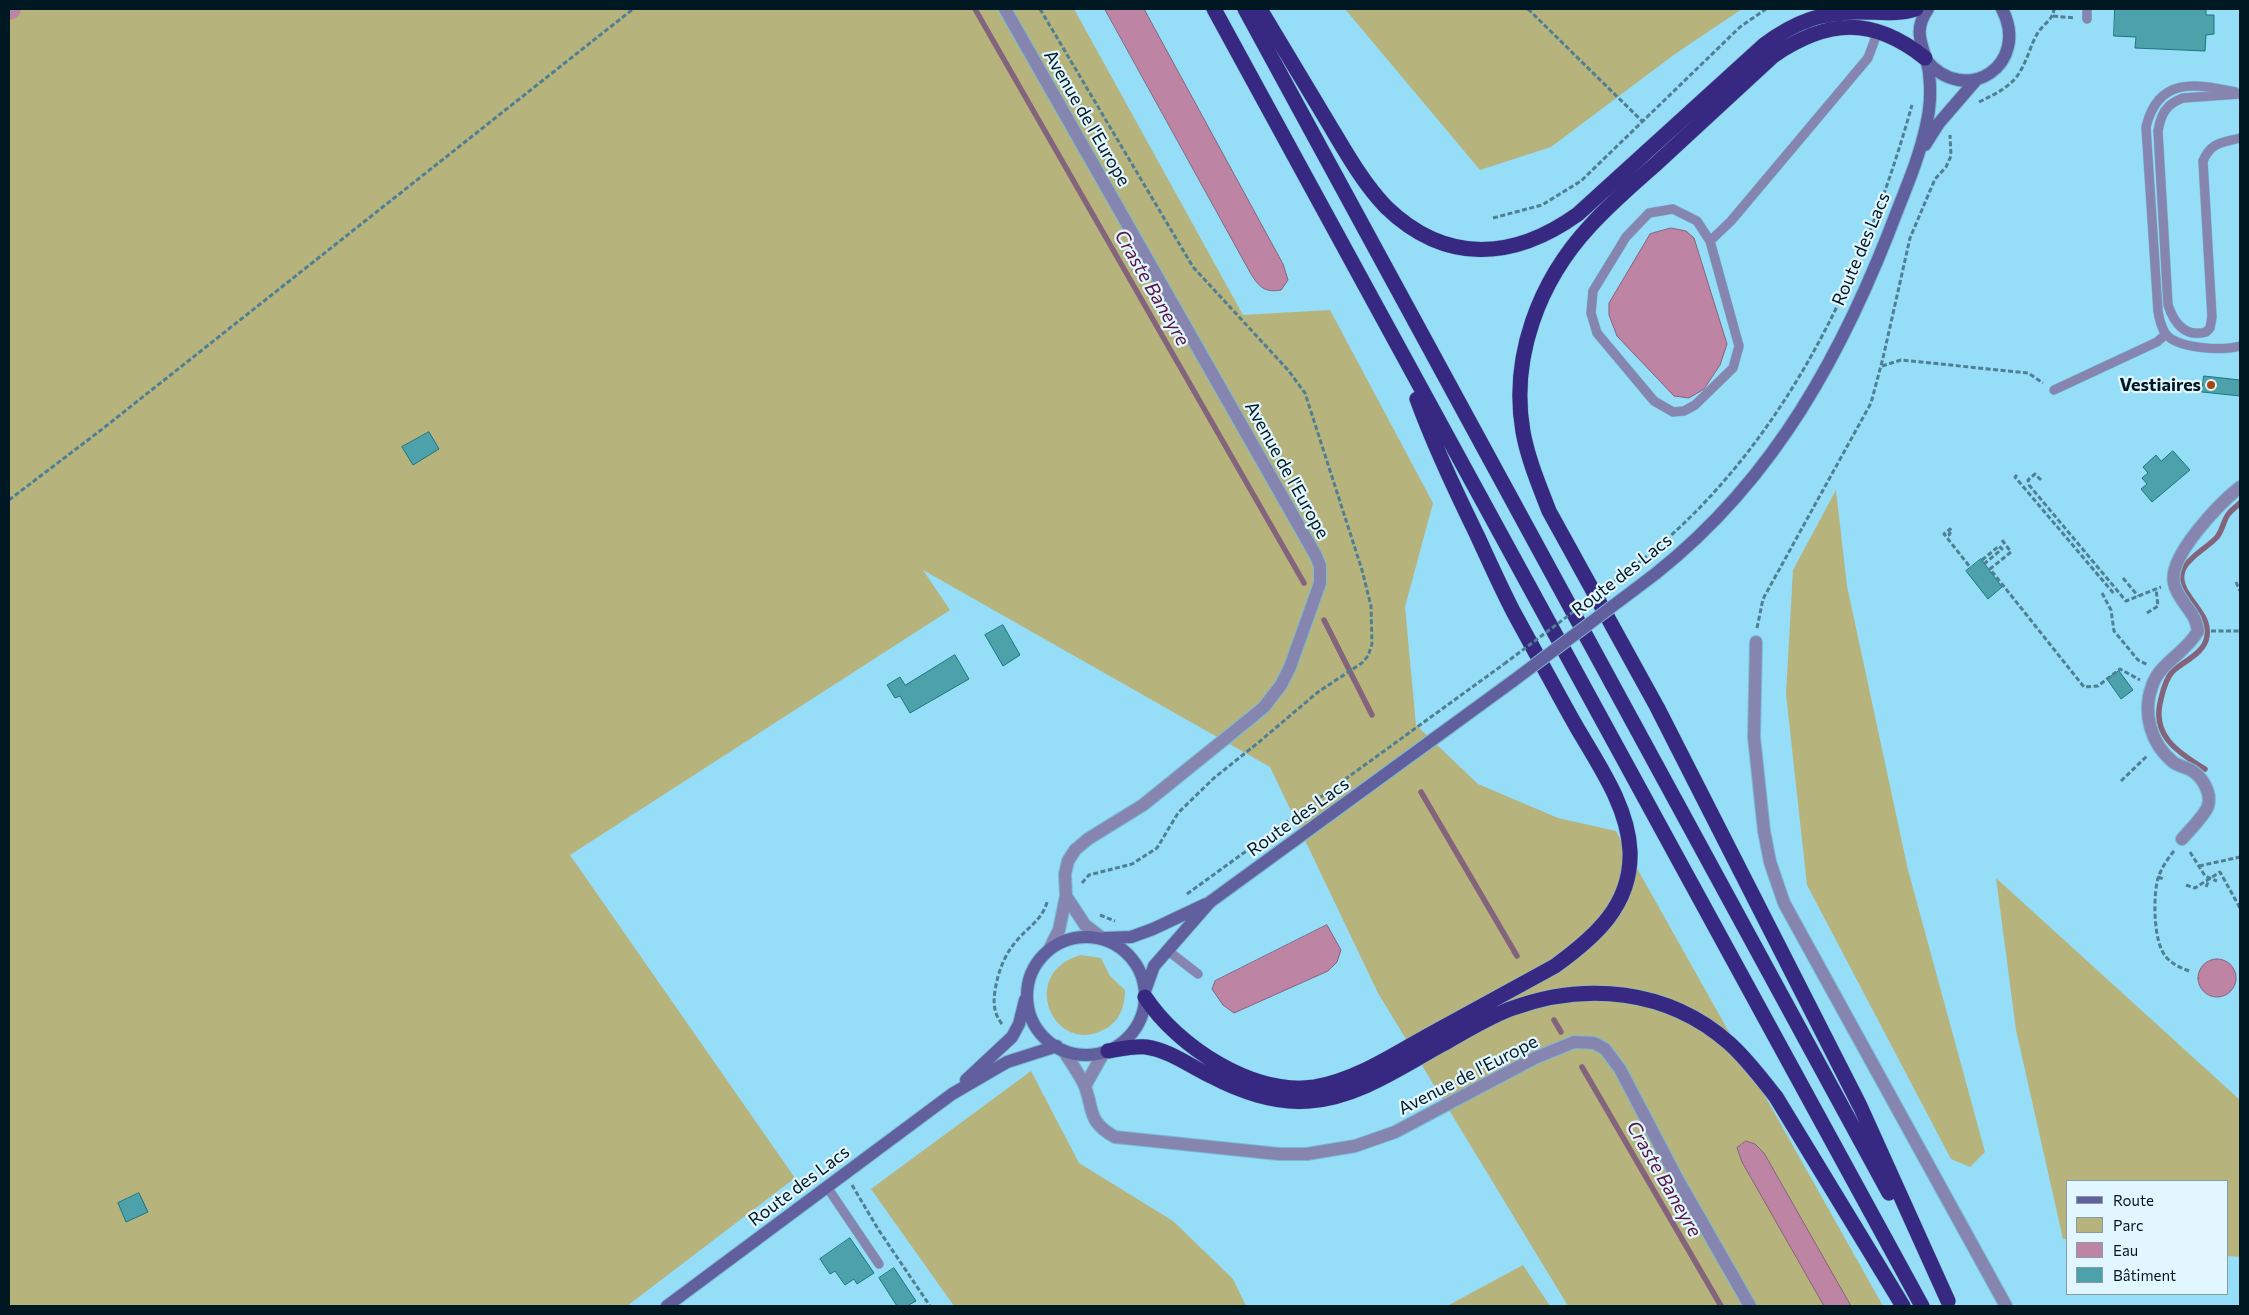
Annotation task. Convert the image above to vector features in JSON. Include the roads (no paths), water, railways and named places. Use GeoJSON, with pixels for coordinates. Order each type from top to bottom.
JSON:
{"type":"FeatureCollection","features":[{"type":"Feature","properties":{"kind":"highway"},"geometry":{"type":"LineString","coordinates":[[1214,9],[1922,1306]]}},
{"type":"Feature","properties":{"kind":"highway"},"geometry":{"type":"LineString","coordinates":[[1244,9],[1950,1304]]}},
{"type":"Feature","properties":{"kind":"highway"},"geometry":{"type":"LineString","coordinates":[[1260,9],[1349,157],[1386,206],[1403,221],[1442,243],[1485,250],[1503,249],[1526,243],[1546,235],[1578,214],[1764,45],[1782,31],[1806,20],[1826,14],[1850,12],[1894,13],[1916,9]]}},
{"type":"Feature","properties":{"kind":"highway"},"geometry":{"type":"LineString","coordinates":[[1925,58],[1909,45],[1878,31],[1851,28],[1831,28],[1814,32],[1773,56],[1589,227],[1551,278],[1533,317],[1523,353],[1520,396],[1523,432],[1535,477],[1549,510],[1657,707],[1860,1106],[1950,1304]]}},
{"type":"Feature","properties":{"kind":"highway"},"geometry":{"type":"LineString","coordinates":[[1145,994],[1156,1013],[1179,1036],[1219,1064],[1264,1082],[1290,1087],[1314,1087],[1345,1079],[1383,1060],[1555,966],[1600,930],[1613,914],[1622,892],[1628,870],[1630,851],[1621,812],[1596,761],[1513,611],[1435,446],[1401,353]]}},
{"type":"Feature","properties":{"kind":"highway"},"geometry":{"type":"LineString","coordinates":[[1106,1051],[1146,1048],[1164,1052],[1238,1089],[1283,1100],[1308,1102],[1351,1092],[1508,1010],[1534,1001],[1586,992],[1619,993],[1672,1006],[1701,1022],[1729,1043],[1753,1068],[1770,1090],[1903,1306]]}},
{"type":"Feature","properties":{"kind":"main road","name":"Route des Lacs"},"geometry":{"type":"LineString","coordinates":[[1102,938],[1131,937],[1153,929],[1210,902],[1513,681],[1634,590],[1678,554],[1721,512],[1761,468],[1796,420],[1833,357],[1869,281],[1918,158],[1927,123],[1929,98],[1929,71],[1920,44],[1919,29],[1923,15],[1928,9]]}},
{"type":"Feature","properties":{"kind":"main road","name":"Route des Lacs"},"geometry":{"type":"LineString","coordinates":[[1918,158],[1939,123],[1953,106],[1977,79],[1990,73],[2001,63],[2008,51],[2011,36],[2009,22],[2002,9]]}},
{"type":"Feature","properties":{"kind":"main road"},"geometry":{"type":"LineString","coordinates":[[1925,58],[1934,70],[1948,78],[1962,81],[1977,79]]}},
{"type":"Feature","properties":{"kind":"main road","name":"Route des Lacs"},"geometry":{"type":"LineString","coordinates":[[1145,994],[1154,966],[1210,902]]}},
{"type":"Feature","properties":{"kind":"main road"},"geometry":{"type":"LineString","coordinates":[[1083,936],[1102,938],[1118,945],[1131,957],[1141,973],[1145,994],[1144,1010],[1137,1027],[1124,1041],[1106,1051],[1093,1054],[1078,1054],[1060,1048],[1048,1041],[1036,1027],[1029,1011],[1027,993],[1030,976],[1038,961],[1050,948],[1066,940],[1083,936]]}},
{"type":"Feature","properties":{"kind":"main road","name":"Route des Lacs"},"geometry":{"type":"LineString","coordinates":[[952,1094],[1012,1037],[1019,1024],[1027,993]]}},
{"type":"Feature","properties":{"kind":"main road","name":"Route des Lacs"},"geometry":{"type":"LineString","coordinates":[[667,1306],[952,1094],[1007,1062],[1060,1048]]}},
{"type":"Feature","properties":{"kind":"street","name":"Avenue de l'Europe"},"geometry":{"type":"LineString","coordinates":[[1005,9],[1316,556],[1321,574],[1320,583],[1290,667],[1273,696],[1252,717],[1144,805],[1088,839],[1075,850],[1068,861],[1066,891],[1059,930],[1050,948]]}},
{"type":"Feature","properties":{"kind":"street"},"geometry":{"type":"LineString","coordinates":[[2182,840],[2208,806],[2209,794],[2202,781],[2191,770],[2174,763],[2158,746],[2150,729],[2147,707],[2152,685],[2162,668],[2192,643],[2198,631],[2194,616],[2182,603],[2173,582],[2182,551],[2224,501],[2240,487]]}},
{"type":"Feature","properties":{"kind":"street"},"geometry":{"type":"LineString","coordinates":[[1756,642],[1754,736],[1764,831],[1770,862],[1784,903],[2006,1306]]}},
{"type":"Feature","properties":{"kind":"street"},"geometry":{"type":"LineString","coordinates":[[1066,891],[1085,926],[1102,938]]}},
{"type":"Feature","properties":{"kind":"street","name":"Avenue de l'Europe"},"geometry":{"type":"LineString","coordinates":[[1060,1048],[1084,1086],[1092,1114],[1106,1132],[1114,1137],[1278,1154],[1307,1154],[1355,1146],[1376,1140],[1535,1058],[1574,1042],[1594,1043],[1605,1049],[1620,1069],[1678,1180],[1750,1306]]}},
{"type":"Feature","properties":{"kind":"street"},"geometry":{"type":"LineString","coordinates":[[1084,1086],[1106,1051]]}},
{"type":"Feature","properties":{"kind":"lane"},"geometry":{"type":"LineString","coordinates":[[2087,19],[2088,9]]}},
{"type":"Feature","properties":{"kind":"lane"},"geometry":{"type":"LineString","coordinates":[[1710,241],[1731,221],[1868,58],[1878,31]]}},
{"type":"Feature","properties":{"kind":"lane"},"geometry":{"type":"LineString","coordinates":[[2240,94],[2207,86],[2179,86],[2167,92],[2157,101],[2149,113],[2146,127],[2160,323],[2166,334],[2185,345],[2229,348],[2240,346]]}},
{"type":"Feature","properties":{"kind":"lane"},"geometry":{"type":"LineString","coordinates":[[2240,94],[2183,98],[2174,101],[2165,109],[2160,120],[2158,131],[2168,305],[2173,319],[2188,332],[2206,332],[2210,328],[2212,317],[2203,161],[2208,150],[2217,144],[2240,138]]}},
{"type":"Feature","properties":{"kind":"lane"},"geometry":{"type":"LineString","coordinates":[[1673,209],[1697,221],[1710,241],[1739,346],[1733,368],[1695,405],[1684,410],[1672,412],[1654,401],[1597,333],[1591,314],[1593,291],[1626,237],[1649,213],[1673,209]]}},
{"type":"Feature","properties":{"kind":"lane"},"geometry":{"type":"LineString","coordinates":[[2054,390],[2156,342],[2166,334]]}},
{"type":"Feature","properties":{"kind":"lane"},"geometry":{"type":"LineString","coordinates":[[1167,950],[1198,974]]}},
{"type":"Feature","properties":{"kind":"lane"},"geometry":{"type":"LineString","coordinates":[[827,1188],[879,1264]]}},
{"type":"Feature","properties":{"kind":"water"},"geometry":{"type":"Polygon","coordinates":[[[1105,9],[1144,9],[1283,264],[1288,280],[1281,290],[1271,291],[1263,288],[1251,274],[1105,9]]]}},
{"type":"Feature","properties":{"kind":"water"},"geometry":{"type":"Polygon","coordinates":[[[1671,228],[1686,231],[1694,238],[1727,344],[1720,365],[1704,389],[1689,398],[1674,396],[1617,336],[1609,315],[1609,303],[1650,234],[1671,228]]]}},
{"type":"Feature","properties":{"kind":"water"},"geometry":{"type":"Polygon","coordinates":[[[1327,925],[1341,950],[1337,962],[1328,971],[1234,1013],[1223,1005],[1212,989],[1215,981],[1327,925]]]}},
{"type":"Feature","properties":{"kind":"water"},"geometry":{"type":"Polygon","coordinates":[[[2217,959],[2231,964],[2236,978],[2231,992],[2217,997],[2203,992],[2198,978],[2203,964],[2217,959]]]}},
{"type":"Feature","properties":{"kind":"water"},"geometry":{"type":"Polygon","coordinates":[[[1746,1141],[1755,1144],[1764,1153],[1851,1306],[1824,1306],[1742,1162],[1737,1148],[1746,1141]]]}},
{"type":"Feature","properties":{"kind":"waterway","name":"Craste Baneyre"},"geometry":{"type":"LineString","coordinates":[[975,9],[1304,583]]}},
{"type":"Feature","properties":{"kind":"waterway"},"geometry":{"type":"LineString","coordinates":[[2205,769],[2185,756],[2169,741],[2163,732],[2159,712],[2161,699],[2169,677],[2173,671],[2198,652],[2207,636],[2205,620],[2183,585],[2182,576],[2184,568],[2195,555],[2217,537],[2227,516],[2240,503]]}},
{"type":"Feature","properties":{"kind":"waterway","name":"Craste Baneyre"},"geometry":{"type":"LineString","coordinates":[[1324,620],[1372,715]]}},
{"type":"Feature","properties":{"kind":"waterway","name":"Craste Baneyre"},"geometry":{"type":"LineString","coordinates":[[1421,792],[1517,956]]}},
{"type":"Feature","properties":{"kind":"waterway","name":"Craste Baneyre"},"geometry":{"type":"LineString","coordinates":[[1554,1020],[1561,1032]]}},
{"type":"Feature","properties":{"kind":"waterway","name":"Craste Baneyre"},"geometry":{"type":"LineString","coordinates":[[1582,1067],[1721,1306]]}},
{"type":"Feature","properties":{"kind":"place","name":"Vestiaires"},"geometry":{"type":"Point","coordinates":[2211,385]}}]}
